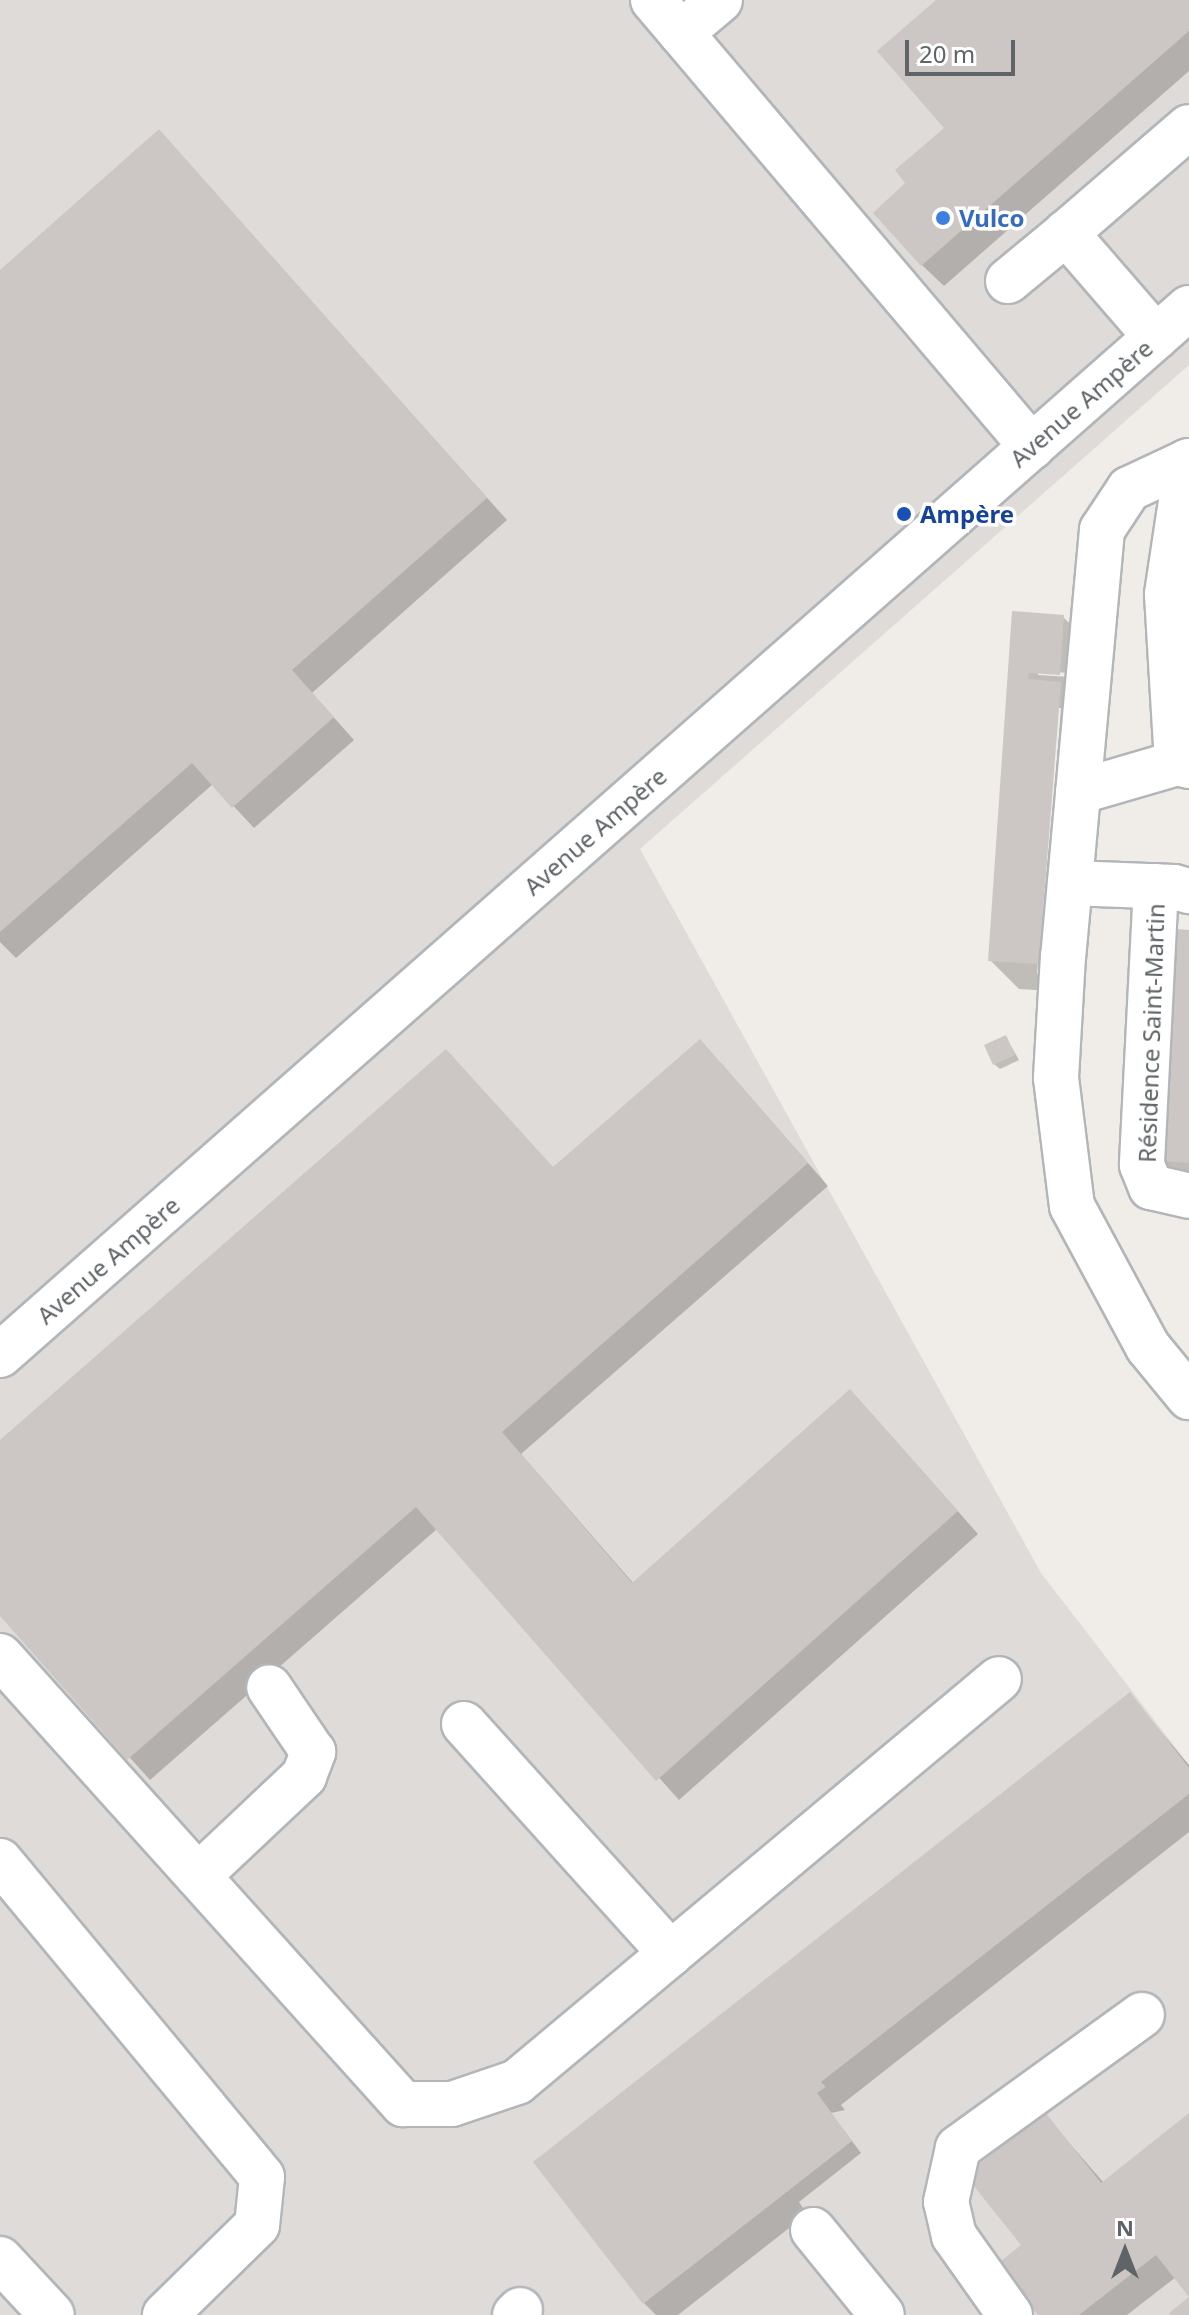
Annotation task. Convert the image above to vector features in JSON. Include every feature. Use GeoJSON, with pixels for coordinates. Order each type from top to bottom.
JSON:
{"type":"FeatureCollection","features":[{"type":"Feature","properties":{"kind":"street"},"geometry":{"type":"LineString","coordinates":[[653,0],[1032,447]]}},
{"type":"Feature","properties":{"kind":"street"},"geometry":{"type":"LineString","coordinates":[[681,33],[720,0]]}},
{"type":"Feature","properties":{"kind":"street"},"geometry":{"type":"LineString","coordinates":[[1008,281],[1189,127]]}},
{"type":"Feature","properties":{"kind":"street"},"geometry":{"type":"LineString","coordinates":[[1066,233],[1156,337]]}},
{"type":"Feature","properties":{"kind":"street","name":"Avenue Ampère"},"geometry":{"type":"LineString","coordinates":[[0,1355],[1189,308]]}},
{"type":"Feature","properties":{"kind":"street"},"geometry":{"type":"LineString","coordinates":[[1078,792],[1183,764],[1167,594],[1188,461]]}},
{"type":"Feature","properties":{"kind":"street"},"geometry":{"type":"LineString","coordinates":[[1188,461],[1129,489],[1102,530],[1056,1078],[1072,1206],[1148,1347],[1189,1397]]}},
{"type":"Feature","properties":{"kind":"street","name":"Résidence Saint-Martin"},"geometry":{"type":"LineString","coordinates":[[1070,883],[1172,889],[1142,1165],[1151,1187],[1189,1196]]}},
{"type":"Feature","properties":{"kind":"street"},"geometry":{"type":"LineString","coordinates":[[0,1656],[403,2104],[452,2104],[517,2082],[999,1679]]}},
{"type":"Feature","properties":{"kind":"street"},"geometry":{"type":"LineString","coordinates":[[198,1876],[304,1776],[313,1752],[269,1687]]}},
{"type":"Feature","properties":{"kind":"street"},"geometry":{"type":"LineString","coordinates":[[464,1724],[671,1954]]}},
{"type":"Feature","properties":{"kind":"street"},"geometry":{"type":"LineString","coordinates":[[0,1861],[262,2177],[257,2225],[165,2315]]}},
{"type":"Feature","properties":{"kind":"street"},"geometry":{"type":"LineString","coordinates":[[1010,2315],[954,2236],[946,2202],[958,2148],[1142,2015]]}},
{"type":"Feature","properties":{"kind":"street"},"geometry":{"type":"LineString","coordinates":[[813,2230],[882,2315]]}},
{"type":"Feature","properties":{"kind":"street"},"geometry":{"type":"LineString","coordinates":[[0,2259],[52,2315]]}},
{"type":"Feature","properties":{"kind":"shaded area"},"geometry":{"type":"Polygon","coordinates":[[[0,0],[1189,0],[1189,365],[640,849],[1041,1573],[1189,1765],[1189,2315],[0,2315],[0,0]]]}},
{"type":"Feature","properties":{"kind":"building"},"geometry":{"type":"Polygon","coordinates":[[[936,0],[1189,0],[1189,31],[921,266],[873,213],[905,183],[895,170],[944,128],[877,51],[936,0]]]}},
{"type":"Feature","properties":{"kind":"building"},"geometry":{"type":"Polygon","coordinates":[[[159,129],[487,498],[292,670],[334,717],[232,808],[192,763],[0,932],[0,270],[159,129]]]}},
{"type":"Feature","properties":{"kind":"building"},"geometry":{"type":"Polygon","coordinates":[[[1012,611],[1064,615],[1060,675],[1029,673],[1028,679],[1061,682],[1039,964],[988,961],[1012,611]]]}},
{"type":"Feature","properties":{"kind":"building"},"geometry":{"type":"Polygon","coordinates":[[[1177,929],[1189,930],[1189,1163],[1160,1161],[1177,929]]]}},
{"type":"Feature","properties":{"kind":"building"},"geometry":{"type":"Polygon","coordinates":[[[1006,1035],[1015,1055],[993,1065],[984,1045],[1006,1035]]]}},
{"type":"Feature","properties":{"kind":"building"},"geometry":{"type":"Polygon","coordinates":[[[700,1039],[808,1163],[502,1432],[632,1583],[850,1389],[958,1511],[656,1781],[416,1507],[127,1760],[0,1616],[0,1440],[446,1049],[553,1167],[700,1039]]]}},
{"type":"Feature","properties":{"kind":"building"},"geometry":{"type":"Polygon","coordinates":[[[1130,1692],[1189,1768],[1189,1794],[821,2082],[826,2087],[817,2093],[852,2141],[643,2304],[533,2162],[1130,1692]]]}},
{"type":"Feature","properties":{"kind":"building"},"geometry":{"type":"Polygon","coordinates":[[[1045,2112],[1101,2183],[1189,2113],[1189,2297],[1156,2255],[1079,2315],[1038,2315],[997,2264],[1021,2245],[965,2175],[1045,2112]]]}},
{"type":"Feature","properties":{"kind":"building"},"geometry":{"type":"Polygon","coordinates":[[[1189,2297],[1189,2315],[1170,2315],[1169,2313],[1189,2297]]]}},
{"type":"Feature","properties":{"kind":"place","name":"Vulco"},"geometry":{"type":"Point","coordinates":[943,218]}},
{"type":"Feature","properties":{"kind":"place","name":"Ampère"},"geometry":{"type":"Point","coordinates":[904,514]}}]}
